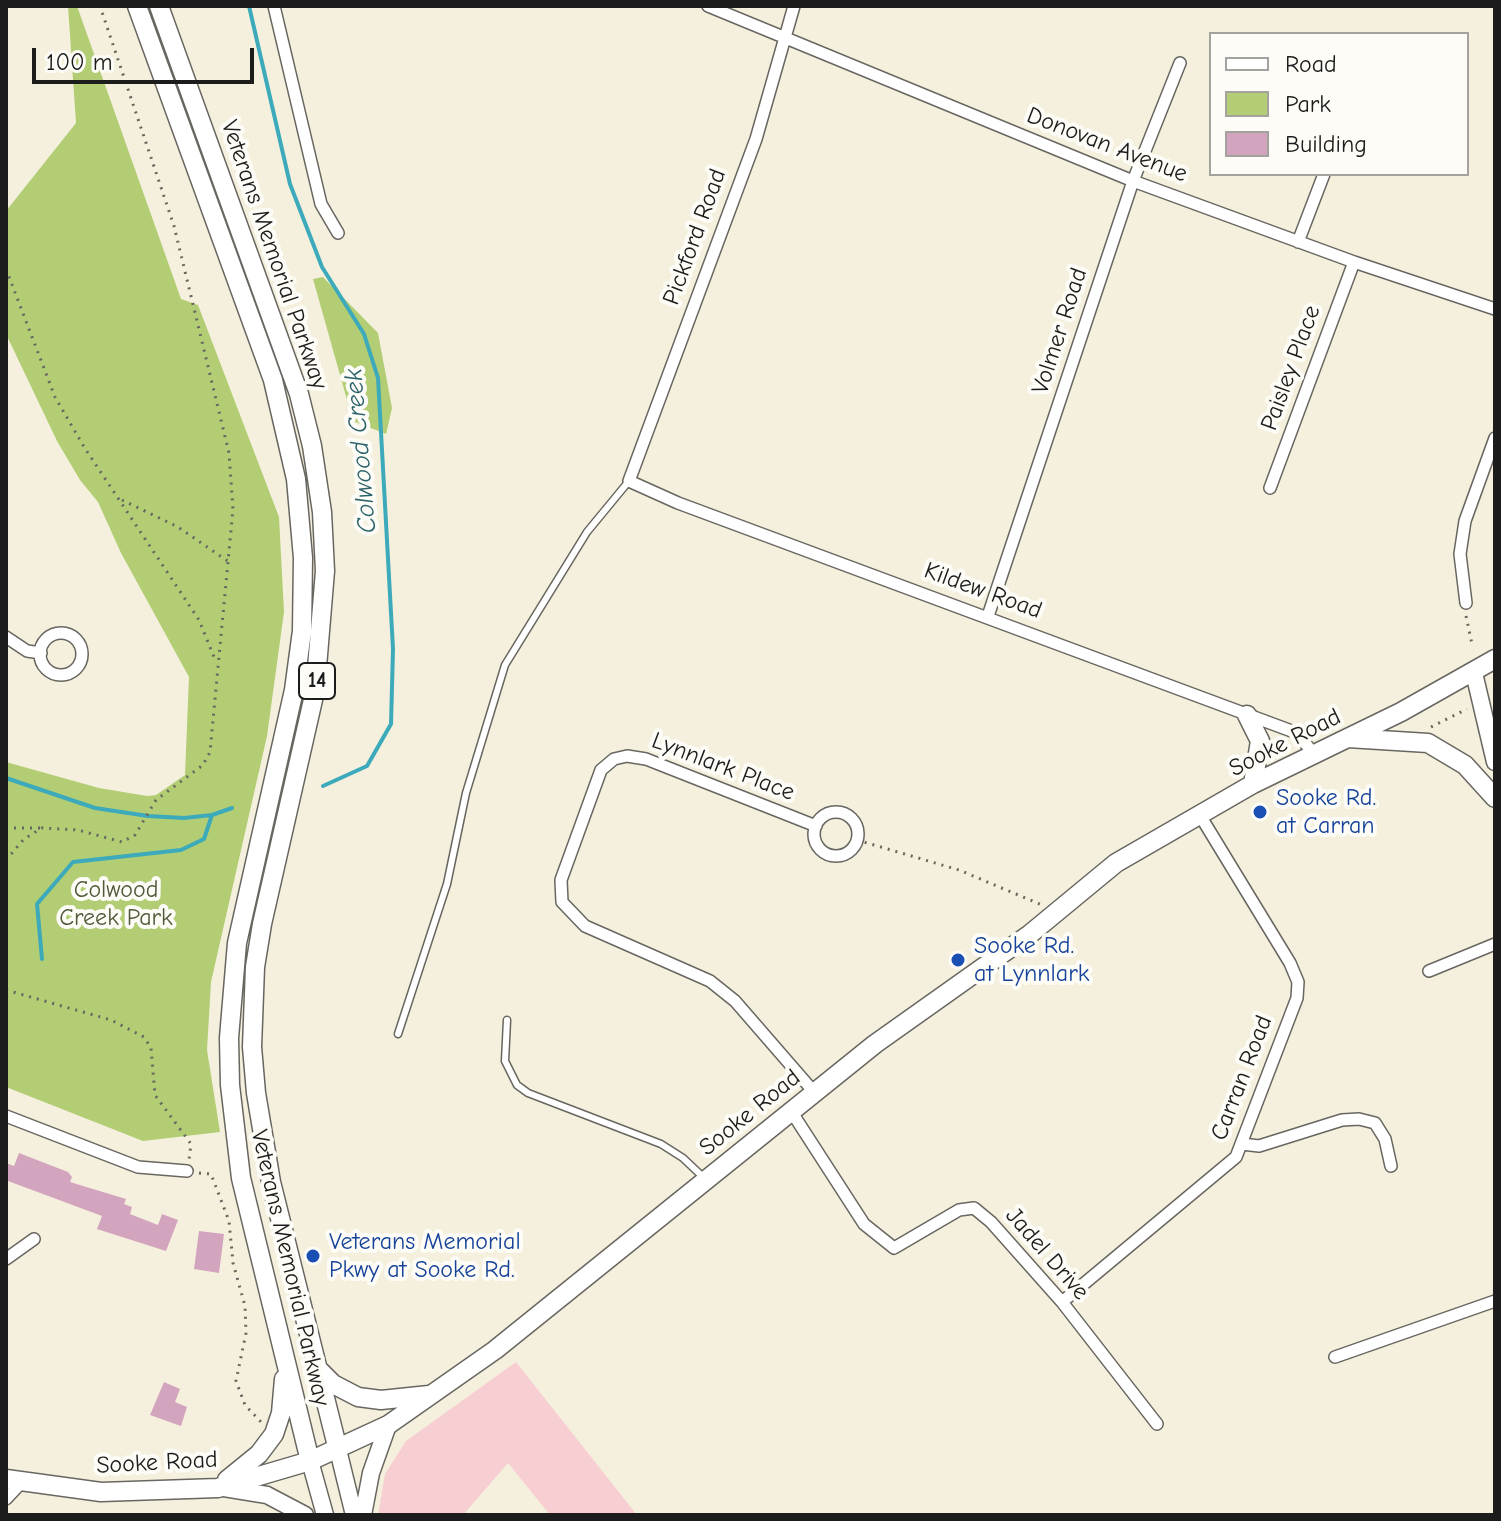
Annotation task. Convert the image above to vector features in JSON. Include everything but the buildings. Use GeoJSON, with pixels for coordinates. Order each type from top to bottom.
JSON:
{"type":"FeatureCollection","features":[{"type":"Feature","properties":{"kind":"main road","name":"Veterans Memorial Parkway"},"geometry":{"type":"LineString","coordinates":[[137,6],[273,380],[296,479],[303,558],[302,631],[294,690],[237,943],[229,1038],[230,1085],[241,1178],[325,1515]]}},
{"type":"Feature","properties":{"kind":"main road","name":"Veterans Memorial Parkway"},"geometry":{"type":"LineString","coordinates":[[159,6],[299,394],[317,476],[325,571],[323,634],[315,691],[262,924],[255,967],[252,1047],[256,1093],[271,1182],[354,1515]]}},
{"type":"Feature","properties":{"kind":"main road","name":"Sooke Road"},"geometry":{"type":"LineString","coordinates":[[14,1480],[101,1492],[218,1488],[310,1461],[388,1425],[495,1350],[814,1092],[1057,912],[1116,863],[1201,817],[1253,784],[1474,673],[1495,659]]}},
{"type":"Feature","properties":{"kind":"main road"},"geometry":{"type":"LineString","coordinates":[[1474,673],[1495,762]]}},
{"type":"Feature","properties":{"kind":"main road"},"geometry":{"type":"LineString","coordinates":[[1247,715],[1260,741],[1253,784]]}},
{"type":"Feature","properties":{"kind":"main road"},"geometry":{"type":"LineString","coordinates":[[1345,738],[1428,743],[1465,765],[1495,798]]}},
{"type":"Feature","properties":{"kind":"main road"},"geometry":{"type":"LineString","coordinates":[[218,1488],[259,1454],[274,1434],[283,1398],[282,1348]]}},
{"type":"Feature","properties":{"kind":"main road"},"geometry":{"type":"LineString","coordinates":[[318,1369],[333,1384],[370,1399],[432,1395]]}},
{"type":"Feature","properties":{"kind":"main road"},"geometry":{"type":"LineString","coordinates":[[363,1515],[371,1473],[388,1425]]}},
{"type":"Feature","properties":{"kind":"main road"},"geometry":{"type":"LineString","coordinates":[[218,1488],[267,1495],[305,1515]]}},
{"type":"Feature","properties":{"kind":"street"},"geometry":{"type":"LineString","coordinates":[[274,6],[321,204],[338,233]]}},
{"type":"Feature","properties":{"kind":"street","name":"Donovan Avenue"},"geometry":{"type":"LineString","coordinates":[[708,6],[783,34],[1133,181],[1354,262],[1495,309]]}},
{"type":"Feature","properties":{"kind":"street","name":"Pickford Road"},"geometry":{"type":"LineString","coordinates":[[629,481],[756,139],[783,34],[794,6]]}},
{"type":"Feature","properties":{"kind":"street","name":"Volmer Road"},"geometry":{"type":"LineString","coordinates":[[988,616],[1133,181],[1180,63]]}},
{"type":"Feature","properties":{"kind":"street"},"geometry":{"type":"LineString","coordinates":[[1298,242],[1323,176]]}},
{"type":"Feature","properties":{"kind":"street","name":"Paisley Place"},"geometry":{"type":"LineString","coordinates":[[1270,488],[1354,262]]}},
{"type":"Feature","properties":{"kind":"street"},"geometry":{"type":"LineString","coordinates":[[1466,603],[1460,554],[1465,521],[1495,438]]}},
{"type":"Feature","properties":{"kind":"street","name":"Kildew Road"},"geometry":{"type":"LineString","coordinates":[[629,481],[678,503],[1297,733],[1313,753]]}},
{"type":"Feature","properties":{"kind":"street"},"geometry":{"type":"LineString","coordinates":[[6,637],[27,651],[41,653]]}},
{"type":"Feature","properties":{"kind":"street","name":"Lynnlark Place"},"geometry":{"type":"LineString","coordinates":[[814,1092],[735,1001],[710,981],[585,926],[562,902],[561,880],[601,770],[614,759],[627,756],[646,759],[816,826]]}},
{"type":"Feature","properties":{"kind":"street","name":"Lynnlark Place"},"geometry":{"type":"LineString","coordinates":[[839,812],[854,821],[857,840],[844,854],[824,852],[814,836],[816,826],[829,813],[839,812]]}},
{"type":"Feature","properties":{"kind":"street","name":"Carran Road"},"geometry":{"type":"LineString","coordinates":[[1062,1302],[1226,1168],[1242,1144],[1297,998],[1298,982],[1201,817]]}},
{"type":"Feature","properties":{"kind":"street"},"geometry":{"type":"LineString","coordinates":[[1429,971],[1495,944]]}},
{"type":"Feature","properties":{"kind":"street","name":"Jadel Drive"},"geometry":{"type":"LineString","coordinates":[[791,1111],[864,1224],[894,1248],[959,1210],[974,1208],[1062,1302],[1157,1424]]}},
{"type":"Feature","properties":{"kind":"street"},"geometry":{"type":"LineString","coordinates":[[6,1116],[138,1167],[187,1171]]}},
{"type":"Feature","properties":{"kind":"street"},"geometry":{"type":"LineString","coordinates":[[1242,1144],[1259,1146],[1342,1120],[1359,1119],[1375,1123],[1385,1139],[1391,1166]]}},
{"type":"Feature","properties":{"kind":"street"},"geometry":{"type":"LineString","coordinates":[[6,1259],[34,1239]]}},
{"type":"Feature","properties":{"kind":"street"},"geometry":{"type":"LineString","coordinates":[[1335,1357],[1495,1301]]}},
{"type":"Feature","properties":{"kind":"street"},"geometry":{"type":"LineString","coordinates":[[6,1499],[14,1480]]}},
{"type":"Feature","properties":{"kind":"lane"},"geometry":{"type":"LineString","coordinates":[[296,479],[317,476]]}},
{"type":"Feature","properties":{"kind":"lane"},"geometry":{"type":"LineString","coordinates":[[398,1034],[447,884],[466,793],[505,665],[587,532],[629,481]]}},
{"type":"Feature","properties":{"kind":"lane"},"geometry":{"type":"LineString","coordinates":[[507,1020],[505,1061],[517,1085],[528,1093],[661,1144],[683,1158],[705,1180]]}},
{"type":"Feature","properties":{"kind":"path"},"geometry":{"type":"LineString","coordinates":[[6,828],[78,830],[122,842],[135,835],[156,800],[208,759],[233,509],[229,453],[174,226],[100,6]]}},
{"type":"Feature","properties":{"kind":"path"},"geometry":{"type":"LineString","coordinates":[[6,269],[55,397],[199,620],[217,666]]}},
{"type":"Feature","properties":{"kind":"path"},"geometry":{"type":"LineString","coordinates":[[120,500],[178,527],[229,562]]}},
{"type":"Feature","properties":{"kind":"path"},"geometry":{"type":"LineString","coordinates":[[1466,603],[1472,644]]}},
{"type":"Feature","properties":{"kind":"path"},"geometry":{"type":"LineString","coordinates":[[1421,731],[1467,709]]}},
{"type":"Feature","properties":{"kind":"path"},"geometry":{"type":"LineString","coordinates":[[6,860],[24,839],[42,828]]}},
{"type":"Feature","properties":{"kind":"path"},"geometry":{"type":"LineString","coordinates":[[857,840],[959,870],[1057,912]]}},
{"type":"Feature","properties":{"kind":"path"},"geometry":{"type":"LineString","coordinates":[[6,990],[111,1020],[144,1037],[151,1048],[155,1095],[191,1144],[187,1171],[211,1174],[229,1221],[233,1263],[245,1306],[246,1333],[236,1381],[245,1405],[265,1429]]}},
{"type":"Feature","properties":{"kind":"shaded area"},"geometry":{"type":"Polygon","coordinates":[[[516,1362],[637,1515],[550,1515],[508,1463],[463,1515],[378,1515],[385,1474],[406,1441],[516,1362]]]}},
{"type":"Feature","properties":{"kind":"green space","name":"Colwood Creek Park"},"geometry":{"type":"Polygon","coordinates":[[[68,6],[77,6],[181,299],[198,305],[279,517],[284,612],[267,736],[211,982],[207,1050],[220,1132],[143,1141],[6,1087],[6,762],[99,788],[147,796],[156,795],[185,775],[189,677],[121,553],[98,502],[80,480],[57,441],[6,334],[6,211],[76,123],[68,6]]]}},
{"type":"Feature","properties":{"kind":"green space"},"geometry":{"type":"Polygon","coordinates":[[[323,277],[378,333],[392,408],[386,434],[353,421],[313,279],[323,277]]]}},
{"type":"Feature","properties":{"kind":"waterway","name":"Colwood Creek"},"geometry":{"type":"LineString","coordinates":[[249,6],[290,184],[322,267],[364,334],[378,378],[393,649],[391,724],[367,766],[323,786]]}},
{"type":"Feature","properties":{"kind":"waterway","name":"Colwood Creek"},"geometry":{"type":"LineString","coordinates":[[6,778],[95,808],[148,816],[184,818],[212,815],[232,808]]}},
{"type":"Feature","properties":{"kind":"waterway"},"geometry":{"type":"LineString","coordinates":[[42,959],[37,904],[73,862],[181,850],[204,839],[212,815]]}},
{"type":"Feature","properties":{"kind":"place","name":"Sooke Rd. at Carran"},"geometry":{"type":"Point","coordinates":[1260,812]}},
{"type":"Feature","properties":{"kind":"place","name":"Sooke Rd. at Lynnlark"},"geometry":{"type":"Point","coordinates":[958,960]}},
{"type":"Feature","properties":{"kind":"place","name":"Veterans Memorial Pkwy at Sooke Rd."},"geometry":{"type":"Point","coordinates":[313,1256]}}]}
